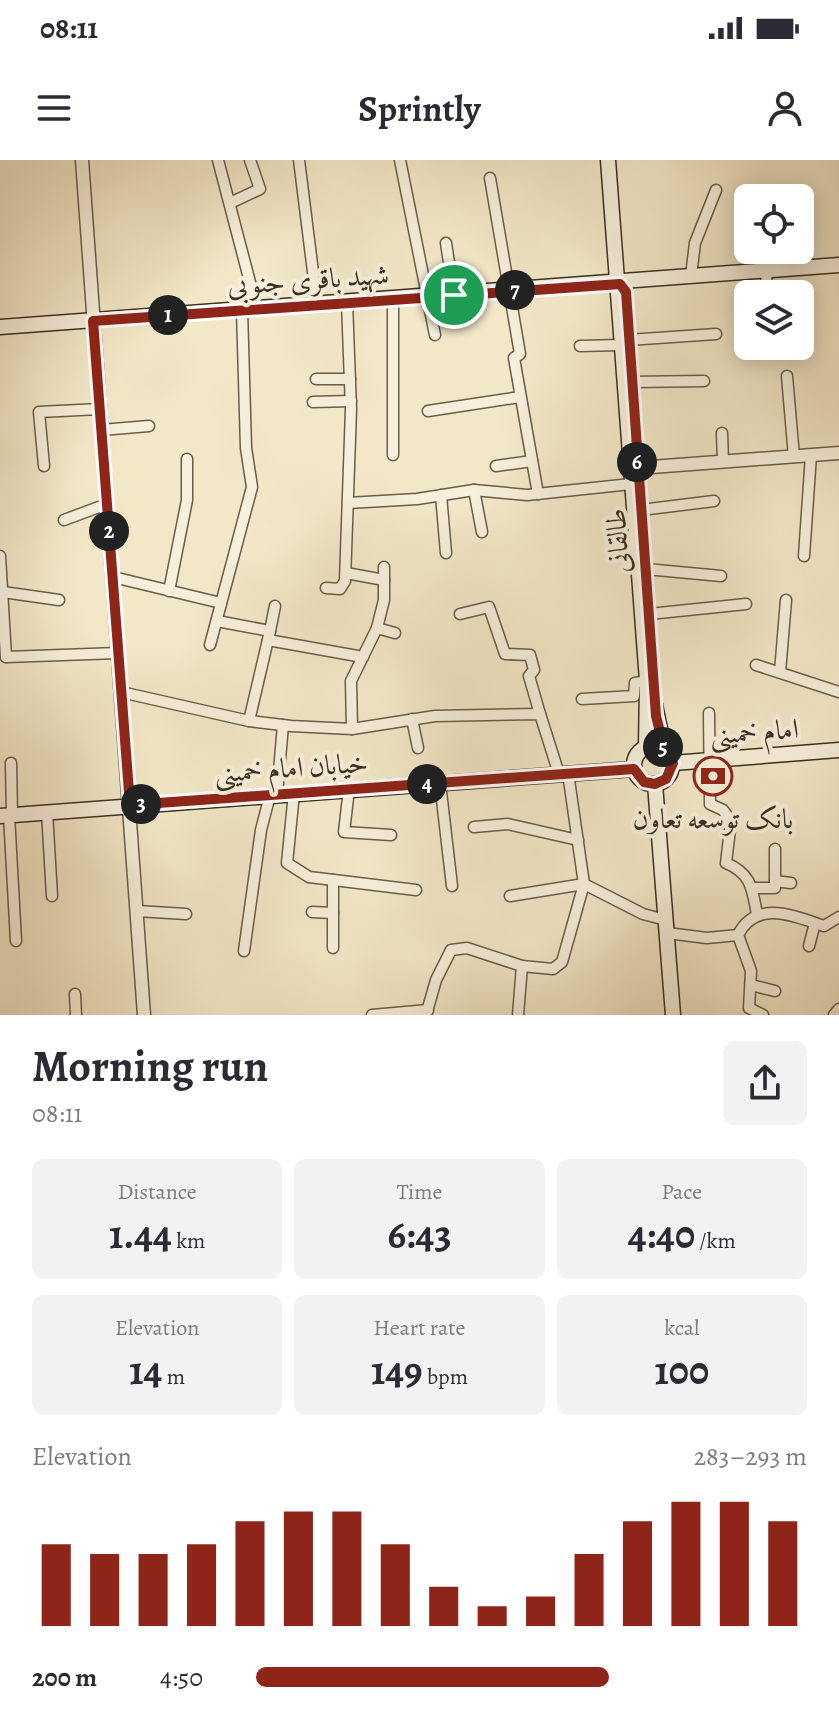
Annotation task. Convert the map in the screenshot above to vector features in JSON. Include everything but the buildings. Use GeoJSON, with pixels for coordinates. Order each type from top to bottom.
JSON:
{"type":"FeatureCollection","features":[{"type":"Feature","properties":{"kind":"main road","name":"طالقانی"},"geometry":{"type":"LineString","coordinates":[[608,160],[620,284],[617,291],[631,382],[656,716],[664,748]]}},
{"type":"Feature","properties":{"kind":"main road","name":"شهید باقری جنوبی"},"geometry":{"type":"LineString","coordinates":[[0,327],[620,284],[839,265]]}},
{"type":"Feature","properties":{"kind":"main road","name":"طالقانی"},"geometry":{"type":"LineString","coordinates":[[624,343],[631,484],[647,681],[646,747]]}},
{"type":"Feature","properties":{"kind":"main road"},"geometry":{"type":"LineString","coordinates":[[646,747],[664,748],[673,763],[666,779],[655,784],[644,782],[634,769],[636,756],[646,747]]}},
{"type":"Feature","properties":{"kind":"main road","name":"امام خمینی"},"geometry":{"type":"LineString","coordinates":[[673,763],[839,750]]}},
{"type":"Feature","properties":{"kind":"main road","name":"خیابان امام خمینی"},"geometry":{"type":"LineString","coordinates":[[7,815],[634,769]]}},
{"type":"Feature","properties":{"kind":"main road"},"geometry":{"type":"LineString","coordinates":[[655,784],[673,1015]]}},
{"type":"Feature","properties":{"kind":"street"},"geometry":{"type":"LineString","coordinates":[[82,160],[144,1015]]}},
{"type":"Feature","properties":{"kind":"street"},"geometry":{"type":"LineString","coordinates":[[210,645],[252,487],[246,448],[250,310],[230,203],[218,160]]}},
{"type":"Feature","properties":{"kind":"street"},"geometry":{"type":"LineString","coordinates":[[230,203],[260,189],[250,160]]}},
{"type":"Feature","properties":{"kind":"street"},"geometry":{"type":"LineString","coordinates":[[299,160],[317,304]]}},
{"type":"Feature","properties":{"kind":"street"},"geometry":{"type":"LineString","coordinates":[[400,160],[435,335]]}},
{"type":"Feature","properties":{"kind":"street"},"geometry":{"type":"LineString","coordinates":[[490,178],[520,354],[514,358],[538,494]]}},
{"type":"Feature","properties":{"kind":"street"},"geometry":{"type":"LineString","coordinates":[[691,276],[695,243],[716,190]]}},
{"type":"Feature","properties":{"kind":"street"},"geometry":{"type":"LineString","coordinates":[[446,243],[454,295]]}},
{"type":"Feature","properties":{"kind":"street"},"geometry":{"type":"LineString","coordinates":[[766,271],[766,280]]}},
{"type":"Feature","properties":{"kind":"street"},"geometry":{"type":"LineString","coordinates":[[393,299],[393,455]]}},
{"type":"Feature","properties":{"kind":"street"},"geometry":{"type":"LineString","coordinates":[[326,588],[340,589],[346,573],[351,401],[347,302]]}},
{"type":"Feature","properties":{"kind":"street"},"geometry":{"type":"LineString","coordinates":[[580,346],[716,334]]}},
{"type":"Feature","properties":{"kind":"street"},"geometry":{"type":"LineString","coordinates":[[787,376],[794,457]]}},
{"type":"Feature","properties":{"kind":"street"},"geometry":{"type":"LineString","coordinates":[[316,379],[350,379]]}},
{"type":"Feature","properties":{"kind":"street"},"geometry":{"type":"LineString","coordinates":[[631,382],[704,381]]}},
{"type":"Feature","properties":{"kind":"street"},"geometry":{"type":"LineString","coordinates":[[428,411],[520,397]]}},
{"type":"Feature","properties":{"kind":"street"},"geometry":{"type":"LineString","coordinates":[[313,402],[351,401]]}},
{"type":"Feature","properties":{"kind":"street"},"geometry":{"type":"LineString","coordinates":[[44,466],[39,412],[100,409]]}},
{"type":"Feature","properties":{"kind":"street"},"geometry":{"type":"LineString","coordinates":[[101,430],[149,426]]}},
{"type":"Feature","properties":{"kind":"street"},"geometry":{"type":"LineString","coordinates":[[722,433],[723,462]]}},
{"type":"Feature","properties":{"kind":"street"},"geometry":{"type":"LineString","coordinates":[[638,468],[839,453]]}},
{"type":"Feature","properties":{"kind":"street"},"geometry":{"type":"LineString","coordinates":[[804,556],[811,455]]}},
{"type":"Feature","properties":{"kind":"street"},"geometry":{"type":"LineString","coordinates":[[169,591],[187,500],[187,459]]}},
{"type":"Feature","properties":{"kind":"street"},"geometry":{"type":"LineString","coordinates":[[496,466],[532,461]]}},
{"type":"Feature","properties":{"kind":"street"},"geometry":{"type":"LineString","coordinates":[[348,503],[474,490],[538,494],[631,484]]}},
{"type":"Feature","properties":{"kind":"street"},"geometry":{"type":"LineString","coordinates":[[474,490],[482,532]]}},
{"type":"Feature","properties":{"kind":"street"},"geometry":{"type":"LineString","coordinates":[[441,495],[446,553]]}},
{"type":"Feature","properties":{"kind":"street"},"geometry":{"type":"LineString","coordinates":[[641,510],[714,501]]}},
{"type":"Feature","properties":{"kind":"street"},"geometry":{"type":"LineString","coordinates":[[64,520],[107,504]]}},
{"type":"Feature","properties":{"kind":"street"},"geometry":{"type":"LineString","coordinates":[[0,556],[3,655],[118,653]]}},
{"type":"Feature","properties":{"kind":"street"},"geometry":{"type":"LineString","coordinates":[[352,729],[351,681],[377,628],[384,600],[384,567]]}},
{"type":"Feature","properties":{"kind":"street"},"geometry":{"type":"LineString","coordinates":[[646,569],[721,576]]}},
{"type":"Feature","properties":{"kind":"street"},"geometry":{"type":"LineString","coordinates":[[346,573],[384,580]]}},
{"type":"Feature","properties":{"kind":"street"},"geometry":{"type":"LineString","coordinates":[[113,577],[221,603]]}},
{"type":"Feature","properties":{"kind":"street"},"geometry":{"type":"LineString","coordinates":[[3,592],[59,600]]}},
{"type":"Feature","properties":{"kind":"street"},"geometry":{"type":"LineString","coordinates":[[780,672],[786,600]]}},
{"type":"Feature","properties":{"kind":"street"},"geometry":{"type":"LineString","coordinates":[[649,614],[746,604]]}},
{"type":"Feature","properties":{"kind":"street"},"geometry":{"type":"LineString","coordinates":[[249,721],[275,606]]}},
{"type":"Feature","properties":{"kind":"street"},"geometry":{"type":"LineString","coordinates":[[372,1015],[427,1013],[436,980],[451,950],[476,950],[522,966],[558,967],[584,884],[564,774],[540,714],[529,676],[534,670],[530,655],[505,654],[489,607],[460,614]]}},
{"type":"Feature","properties":{"kind":"street"},"geometry":{"type":"LineString","coordinates":[[217,621],[363,657]]}},
{"type":"Feature","properties":{"kind":"street"},"geometry":{"type":"LineString","coordinates":[[377,628],[395,633]]}},
{"type":"Feature","properties":{"kind":"street"},"geometry":{"type":"LineString","coordinates":[[756,665],[839,692]]}},
{"type":"Feature","properties":{"kind":"street"},"geometry":{"type":"LineString","coordinates":[[582,699],[634,696],[635,683],[647,681]]}},
{"type":"Feature","properties":{"kind":"street"},"geometry":{"type":"LineString","coordinates":[[121,692],[249,721],[352,729],[412,719],[540,714]]}},
{"type":"Feature","properties":{"kind":"street"},"geometry":{"type":"LineString","coordinates":[[709,713],[710,804],[723,810],[731,821],[726,863],[740,869],[751,880],[757,914]]}},
{"type":"Feature","properties":{"kind":"street"},"geometry":{"type":"LineString","coordinates":[[412,719],[418,748]]}},
{"type":"Feature","properties":{"kind":"street"},"geometry":{"type":"LineString","coordinates":[[244,951],[261,830],[273,794],[283,725]]}},
{"type":"Feature","properties":{"kind":"street"},"geometry":{"type":"LineString","coordinates":[[11,763],[7,815],[16,941]]}},
{"type":"Feature","properties":{"kind":"street"},"geometry":{"type":"LineString","coordinates":[[440,783],[452,886]]}},
{"type":"Feature","properties":{"kind":"street"},"geometry":{"type":"LineString","coordinates":[[349,789],[344,832],[391,835]]}},
{"type":"Feature","properties":{"kind":"street"},"geometry":{"type":"LineString","coordinates":[[294,793],[287,863],[309,877],[416,890]]}},
{"type":"Feature","properties":{"kind":"street"},"geometry":{"type":"LineString","coordinates":[[47,812],[52,896]]}},
{"type":"Feature","properties":{"kind":"street"},"geometry":{"type":"LineString","coordinates":[[474,827],[508,824],[578,840]]}},
{"type":"Feature","properties":{"kind":"street"},"geometry":{"type":"LineString","coordinates":[[752,888],[775,888],[775,849]]}},
{"type":"Feature","properties":{"kind":"street"},"geometry":{"type":"LineString","coordinates":[[333,880],[333,948]]}},
{"type":"Feature","properties":{"kind":"street"},"geometry":{"type":"LineString","coordinates":[[775,881],[791,883]]}},
{"type":"Feature","properties":{"kind":"street"},"geometry":{"type":"LineString","coordinates":[[510,896],[584,884],[666,926],[707,938],[738,935]]}},
{"type":"Feature","properties":{"kind":"street"},"geometry":{"type":"LineString","coordinates":[[137,911],[186,914]]}},
{"type":"Feature","properties":{"kind":"street"},"geometry":{"type":"LineString","coordinates":[[312,912],[333,913]]}},
{"type":"Feature","properties":{"kind":"street"},"geometry":{"type":"LineString","coordinates":[[763,1015],[749,1008],[751,971],[738,935],[744,923],[757,914],[777,912],[824,926],[839,917]]}},
{"type":"Feature","properties":{"kind":"street"},"geometry":{"type":"LineString","coordinates":[[809,946],[815,923]]}},
{"type":"Feature","properties":{"kind":"street"},"geometry":{"type":"LineString","coordinates":[[518,1015],[522,966]]}},
{"type":"Feature","properties":{"kind":"street"},"geometry":{"type":"LineString","coordinates":[[751,985],[775,991]]}},
{"type":"Feature","properties":{"kind":"street"},"geometry":{"type":"LineString","coordinates":[[75,994],[76,1015]]}},
{"type":"Feature","properties":{"kind":"street"},"geometry":{"type":"LineString","coordinates":[[834,1015],[839,1009]]}},
{"type":"Feature","properties":{"kind":"place","name":"بانک توسعه تعاون"},"geometry":{"type":"Point","coordinates":[713,776]}},
{"type":"Feature","properties":{"kind":"route"},"geometry":{"type":"LineString","coordinates":[[620,284],[626,292],[656,716],[664,748],[673,763],[670,775],[655,784],[644,782],[634,769],[130,805],[93,321],[454,295],[620,284]]}}]}
